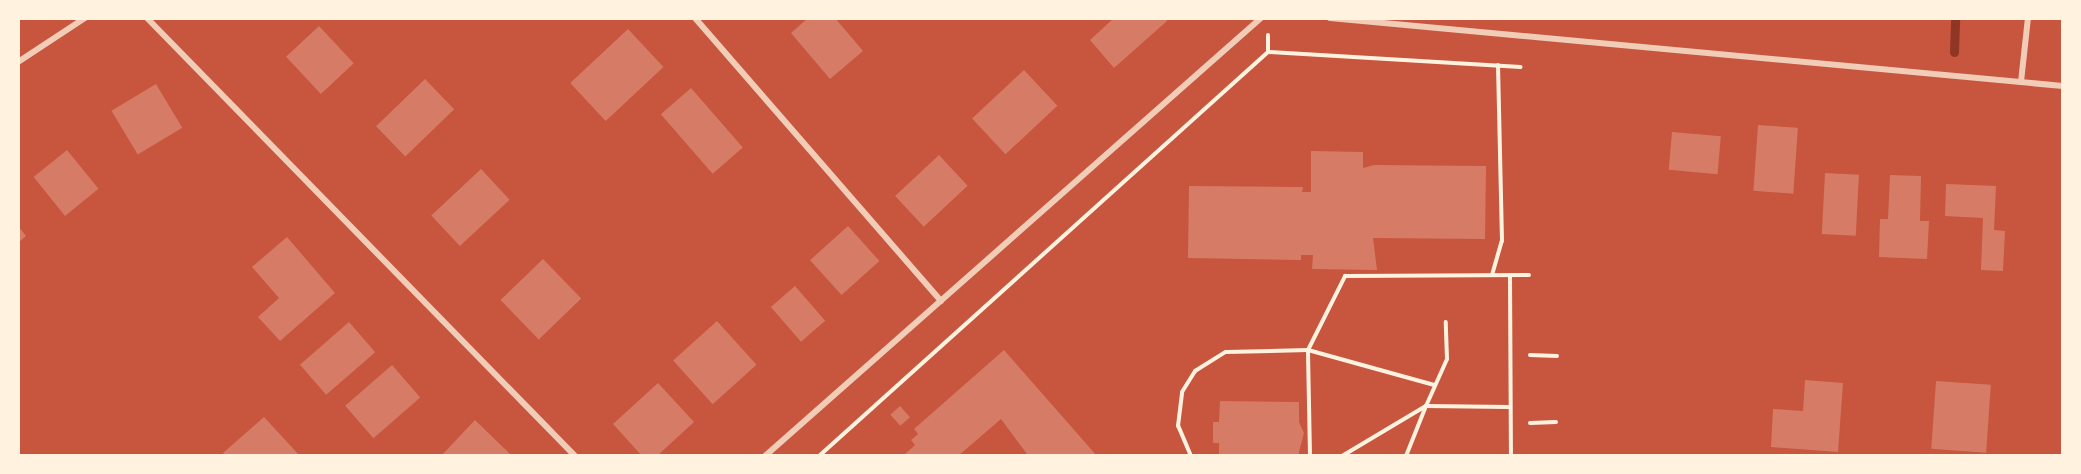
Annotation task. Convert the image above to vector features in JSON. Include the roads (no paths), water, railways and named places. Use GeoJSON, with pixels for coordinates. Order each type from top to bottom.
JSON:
{"type":"FeatureCollection","features":[{"type":"Feature","properties":{"kind":"street"},"geometry":{"type":"LineString","coordinates":[[18,62],[85,18]]}},
{"type":"Feature","properties":{"kind":"street"},"geometry":{"type":"LineString","coordinates":[[147,18],[575,456]]}},
{"type":"Feature","properties":{"kind":"street"},"geometry":{"type":"LineString","coordinates":[[695,18],[940,301]]}},
{"type":"Feature","properties":{"kind":"street"},"geometry":{"type":"LineString","coordinates":[[765,456],[1261,18]]}},
{"type":"Feature","properties":{"kind":"street"},"geometry":{"type":"LineString","coordinates":[[1330,18],[2063,86]]}},
{"type":"Feature","properties":{"kind":"street"},"geometry":{"type":"LineString","coordinates":[[2021,82],[2028,18]]}},
{"type":"Feature","properties":{"kind":"waterway"},"geometry":{"type":"LineString","coordinates":[[1954,52],[1955,18]]}}]}
